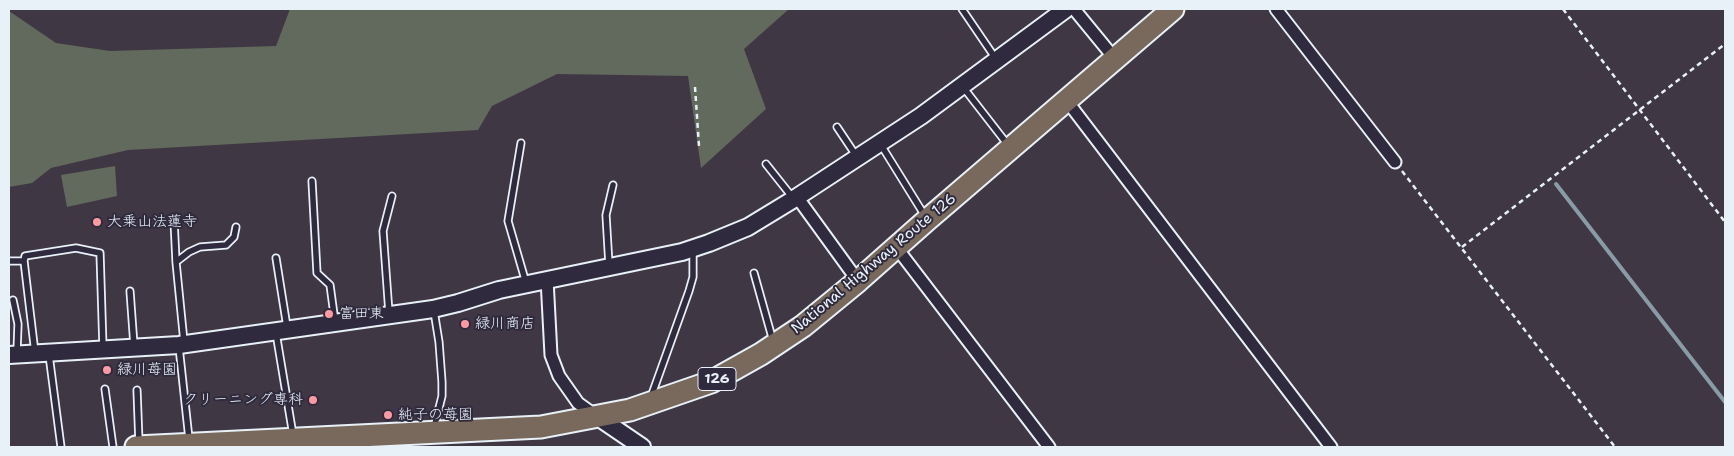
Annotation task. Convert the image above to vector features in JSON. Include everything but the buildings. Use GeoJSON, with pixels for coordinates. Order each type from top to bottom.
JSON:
{"type":"FeatureCollection","features":[{"type":"Feature","properties":{"kind":"highway","name":"National Highway Route 126"},"geometry":{"type":"LineString","coordinates":[[138,447],[541,427],[598,417],[648,405],[711,382],[803,326],[858,281],[896,246],[1173,9]]}},
{"type":"Feature","properties":{"kind":"street"},"geometry":{"type":"LineString","coordinates":[[13,355],[182,344],[433,309],[547,279],[682,252],[748,227],[796,198],[921,116],[1066,9]]}},
{"type":"Feature","properties":{"kind":"street"},"geometry":{"type":"LineString","coordinates":[[1074,9],[1115,59]]}},
{"type":"Feature","properties":{"kind":"street"},"geometry":{"type":"LineString","coordinates":[[1276,9],[1395,162]]}},
{"type":"Feature","properties":{"kind":"street"},"geometry":{"type":"LineString","coordinates":[[1067,101],[1331,447]]}},
{"type":"Feature","properties":{"kind":"street"},"geometry":{"type":"LineString","coordinates":[[796,198],[858,281]]}},
{"type":"Feature","properties":{"kind":"street"},"geometry":{"type":"LineString","coordinates":[[896,246],[1049,447]]}},
{"type":"Feature","properties":{"kind":"street"},"geometry":{"type":"LineString","coordinates":[[547,279],[551,355],[559,376],[578,403],[642,447]]}},
{"type":"Feature","properties":{"kind":"lane"},"geometry":{"type":"LineString","coordinates":[[962,9],[996,60]]}},
{"type":"Feature","properties":{"kind":"lane"},"geometry":{"type":"LineString","coordinates":[[962,85],[1010,149]]}},
{"type":"Feature","properties":{"kind":"lane"},"geometry":{"type":"LineString","coordinates":[[837,127],[858,158]]}},
{"type":"Feature","properties":{"kind":"lane"},"geometry":{"type":"LineString","coordinates":[[521,143],[508,221],[526,284]]}},
{"type":"Feature","properties":{"kind":"lane"},"geometry":{"type":"LineString","coordinates":[[880,143],[927,220]]}},
{"type":"Feature","properties":{"kind":"lane"},"geometry":{"type":"LineString","coordinates":[[766,164],[796,198]]}},
{"type":"Feature","properties":{"kind":"lane"},"geometry":{"type":"LineString","coordinates":[[312,181],[317,273],[330,285],[335,323]]}},
{"type":"Feature","properties":{"kind":"lane"},"geometry":{"type":"LineString","coordinates":[[609,267],[606,215],[613,185]]}},
{"type":"Feature","properties":{"kind":"lane"},"geometry":{"type":"LineString","coordinates":[[389,315],[383,231],[392,196]]}},
{"type":"Feature","properties":{"kind":"lane"},"geometry":{"type":"LineString","coordinates":[[174,220],[190,444]]}},
{"type":"Feature","properties":{"kind":"lane"},"geometry":{"type":"LineString","coordinates":[[176,262],[189,252],[200,247],[226,245],[234,236],[236,227]]}},
{"type":"Feature","properties":{"kind":"lane"},"geometry":{"type":"LineString","coordinates":[[61,447],[24,261],[25,256],[76,248],[100,253],[103,348]]}},
{"type":"Feature","properties":{"kind":"lane"},"geometry":{"type":"LineString","coordinates":[[648,405],[689,292],[693,277],[693,248]]}},
{"type":"Feature","properties":{"kind":"lane"},"geometry":{"type":"LineString","coordinates":[[276,258],[293,439]]}},
{"type":"Feature","properties":{"kind":"lane"},"geometry":{"type":"LineString","coordinates":[[9,261],[24,261]]}},
{"type":"Feature","properties":{"kind":"lane"},"geometry":{"type":"LineString","coordinates":[[754,273],[774,345]]}},
{"type":"Feature","properties":{"kind":"lane"},"geometry":{"type":"LineString","coordinates":[[130,291],[134,348]]}},
{"type":"Feature","properties":{"kind":"lane"},"geometry":{"type":"LineString","coordinates":[[13,300],[18,324],[13,355]]}},
{"type":"Feature","properties":{"kind":"lane"},"geometry":{"type":"LineString","coordinates":[[432,432],[442,396],[439,342],[433,309]]}},
{"type":"Feature","properties":{"kind":"lane"},"geometry":{"type":"LineString","coordinates":[[105,389],[113,447]]}},
{"type":"Feature","properties":{"kind":"lane"},"geometry":{"type":"LineString","coordinates":[[137,390],[138,447]]}},
{"type":"Feature","properties":{"kind":"path"},"geometry":{"type":"LineString","coordinates":[[1563,9],[1725,222]]}},
{"type":"Feature","properties":{"kind":"path"},"geometry":{"type":"LineString","coordinates":[[1462,247],[1725,44]]}},
{"type":"Feature","properties":{"kind":"path"},"geometry":{"type":"LineString","coordinates":[[695,87],[699,146]]}},
{"type":"Feature","properties":{"kind":"path"},"geometry":{"type":"LineString","coordinates":[[1395,162],[1615,447]]}},
{"type":"Feature","properties":{"kind":"shaded area"},"geometry":{"type":"Polygon","coordinates":[[[290,9],[789,9],[744,49],[766,109],[701,168],[688,76],[557,74],[492,106],[478,130],[128,150],[51,168],[32,183],[9,187],[9,11],[56,43],[110,51],[276,46],[290,9]]]}},
{"type":"Feature","properties":{"kind":"shaded area"},"geometry":{"type":"Polygon","coordinates":[[[115,166],[117,196],[67,207],[61,175],[115,166]]]}},
{"type":"Feature","properties":{"kind":"waterway"},"geometry":{"type":"LineString","coordinates":[[1556,184],[1725,402]]}},
{"type":"Feature","properties":{"kind":"place","name":"大乗山法蓮寺"},"geometry":{"type":"Point","coordinates":[97,222]}},
{"type":"Feature","properties":{"kind":"place","name":"富田東"},"geometry":{"type":"Point","coordinates":[329,314]}},
{"type":"Feature","properties":{"kind":"place","name":"緑川商店"},"geometry":{"type":"Point","coordinates":[465,324]}},
{"type":"Feature","properties":{"kind":"place","name":"緑川苺園"},"geometry":{"type":"Point","coordinates":[107,370]}},
{"type":"Feature","properties":{"kind":"place","name":"クリーニング専科"},"geometry":{"type":"Point","coordinates":[313,400]}},
{"type":"Feature","properties":{"kind":"place","name":"純子の苺園"},"geometry":{"type":"Point","coordinates":[388,415]}}]}
